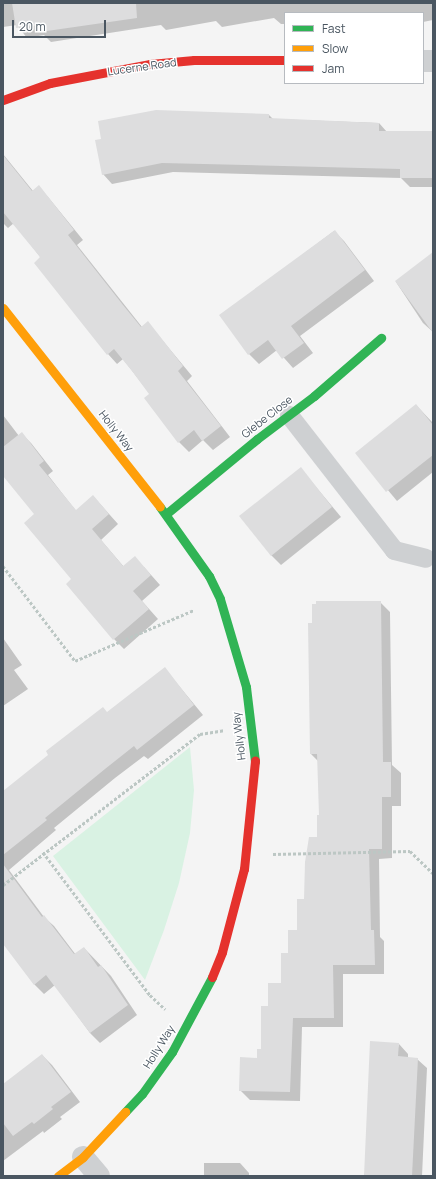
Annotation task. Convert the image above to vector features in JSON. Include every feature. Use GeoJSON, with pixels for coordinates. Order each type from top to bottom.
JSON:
{"type":"FeatureCollection","features":[{"type":"Feature","properties":{"kind":"street","name":"Lucerne Road"},"geometry":{"type":"LineString","coordinates":[[3,100],[50,84],[150,64],[194,60],[284,60]]}},
{"type":"Feature","properties":{"kind":"street","name":"Holly Way"},"geometry":{"type":"LineString","coordinates":[[3,308],[166,514],[209,576],[220,599],[246,687],[255,764],[246,854],[239,894],[222,952],[209,984],[172,1052],[142,1094],[83,1157],[58,1176]]}},
{"type":"Feature","properties":{"kind":"street","name":"Glebe Close"},"geometry":{"type":"LineString","coordinates":[[166,514],[257,439],[314,396],[381,338]]}},
{"type":"Feature","properties":{"kind":"street"},"geometry":{"type":"LineString","coordinates":[[83,1157],[99,1176]]}},
{"type":"Feature","properties":{"kind":"lane"},"geometry":{"type":"LineString","coordinates":[[289,414],[394,550],[425,558]]}},
{"type":"Feature","properties":{"kind":"path"},"geometry":{"type":"LineString","coordinates":[[3,566],[75,661],[220,599]]}},
{"type":"Feature","properties":{"kind":"path"},"geometry":{"type":"LineString","coordinates":[[3,884],[43,852],[200,734],[250,725]]}},
{"type":"Feature","properties":{"kind":"path"},"geometry":{"type":"LineString","coordinates":[[246,854],[410,851],[433,873]]}},
{"type":"Feature","properties":{"kind":"path"},"geometry":{"type":"LineString","coordinates":[[43,852],[150,995],[186,1026]]}},
{"type":"Feature","properties":{"kind":"green space"},"geometry":{"type":"Polygon","coordinates":[[[190,747],[194,790],[190,833],[179,883],[164,930],[145,980],[53,856],[190,747]]]}},
{"type":"Feature","properties":{"kind":"building"},"geometry":{"type":"Polygon","coordinates":[[[12,3],[136,3],[137,18],[40,32],[39,25],[16,28],[12,3]]]}},
{"type":"Feature","properties":{"kind":"building"},"geometry":{"type":"Polygon","coordinates":[[[156,110],[269,114],[269,118],[379,123],[379,131],[433,131],[433,178],[400,178],[400,169],[162,163],[102,175],[95,140],[101,139],[98,121],[156,110]]]}},
{"type":"Feature","properties":{"kind":"building"},"geometry":{"type":"Polygon","coordinates":[[[3,155],[32,191],[39,185],[74,230],[68,235],[123,305],[141,327],[148,321],[183,366],[178,371],[221,426],[202,441],[194,430],[178,443],[144,398],[149,394],[132,371],[114,349],[107,355],[34,263],[40,257],[3,212],[3,155]]]}},
{"type":"Feature","properties":{"kind":"building"},"geometry":{"type":"Polygon","coordinates":[[[335,230],[365,270],[291,326],[304,343],[282,359],[268,340],[248,355],[219,315],[335,230]]]}},
{"type":"Feature","properties":{"kind":"building"},"geometry":{"type":"Polygon","coordinates":[[[433,252],[433,333],[395,281],[433,252]]]}},
{"type":"Feature","properties":{"kind":"building"},"geometry":{"type":"Polygon","coordinates":[[[416,404],[433,425],[433,455],[386,492],[355,453],[416,404]]]}},
{"type":"Feature","properties":{"kind":"building"},"geometry":{"type":"Polygon","coordinates":[[[22,432],[44,461],[39,465],[76,510],[93,495],[109,514],[92,529],[123,566],[135,556],[151,575],[133,591],[149,609],[113,640],[66,584],[71,579],[24,523],[34,514],[3,476],[3,447],[22,432]]]}},
{"type":"Feature","properties":{"kind":"building"},"geometry":{"type":"Polygon","coordinates":[[[301,467],[332,507],[271,556],[239,516],[301,467]]]}},
{"type":"Feature","properties":{"kind":"building"},"geometry":{"type":"Polygon","coordinates":[[[316,601],[381,601],[383,762],[391,762],[391,797],[382,797],[382,849],[369,849],[371,930],[374,930],[375,965],[333,965],[334,1018],[293,1018],[290,1092],[239,1091],[240,1057],[257,1058],[257,1049],[261,1049],[261,1006],[268,1006],[268,983],[281,983],[281,953],[288,953],[288,930],[297,930],[297,899],[304,899],[305,862],[309,837],[317,837],[317,815],[319,815],[317,754],[310,754],[308,623],[312,623],[312,604],[316,604],[316,601]]]}},
{"type":"Feature","properties":{"kind":"building"},"geometry":{"type":"Polygon","coordinates":[[[165,667],[194,705],[137,750],[134,746],[45,818],[47,820],[3,855],[3,791],[48,755],[46,751],[103,707],[107,712],[165,667]]]}},
{"type":"Feature","properties":{"kind":"building"},"geometry":{"type":"Polygon","coordinates":[[[3,864],[42,917],[44,915],[74,954],[84,947],[98,967],[101,965],[128,1005],[90,1033],[46,975],[34,985],[3,944],[3,864]]]}},
{"type":"Feature","properties":{"kind":"building"},"geometry":{"type":"Polygon","coordinates":[[[370,1041],[399,1043],[398,1056],[418,1058],[412,1176],[364,1176],[370,1041]]]}},
{"type":"Feature","properties":{"kind":"building"},"geometry":{"type":"Polygon","coordinates":[[[42,1054],[71,1092],[51,1107],[53,1109],[34,1124],[32,1122],[13,1136],[3,1123],[3,1084],[42,1054]]]}},
{"type":"Feature","properties":{"kind":"traffic: fast"},"geometry":{"type":"LineString","coordinates":[[166,514],[257,439],[314,396],[381,338]]}},
{"type":"Feature","properties":{"kind":"traffic: fast"},"geometry":{"type":"LineString","coordinates":[[160,507],[209,576],[220,599],[246,687],[255,761]]}},
{"type":"Feature","properties":{"kind":"traffic: fast"},"geometry":{"type":"LineString","coordinates":[[125,1112],[142,1094],[172,1052],[212,977]]}},
{"type":"Feature","properties":{"kind":"traffic: slow"},"geometry":{"type":"LineString","coordinates":[[3,308],[160,507]]}},
{"type":"Feature","properties":{"kind":"traffic: slow"},"geometry":{"type":"LineString","coordinates":[[58,1176],[83,1157],[125,1112]]}},
{"type":"Feature","properties":{"kind":"traffic: jam"},"geometry":{"type":"LineString","coordinates":[[3,100],[50,83],[150,64],[194,60],[284,60]]}},
{"type":"Feature","properties":{"kind":"traffic: jam"},"geometry":{"type":"LineString","coordinates":[[212,977],[222,952],[244,869],[255,761]]}}]}
